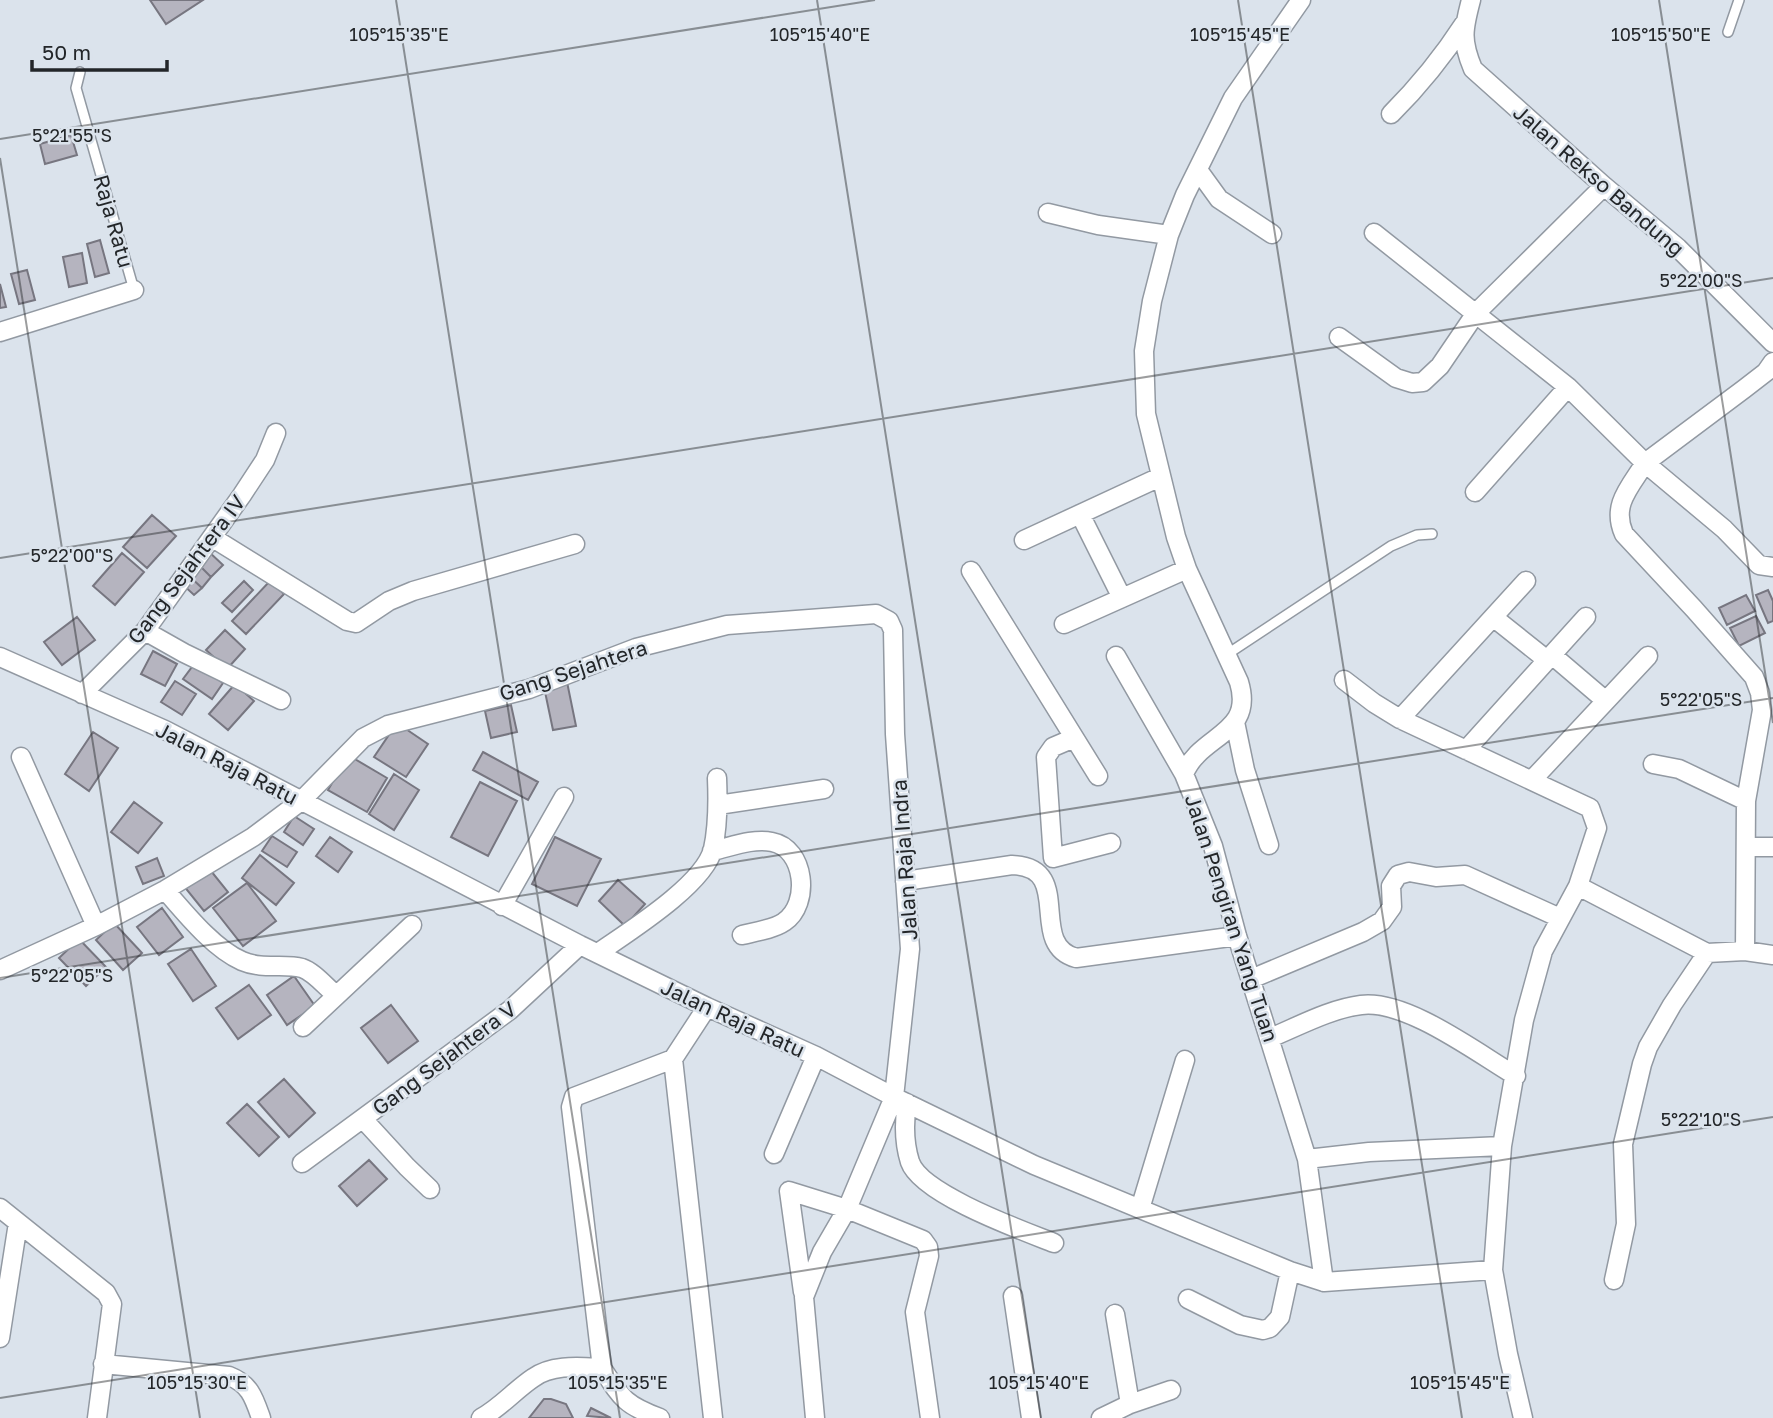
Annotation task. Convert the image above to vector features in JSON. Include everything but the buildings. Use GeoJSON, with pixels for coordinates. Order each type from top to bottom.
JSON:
{"type":"FeatureCollection","features":[{"type":"Feature","properties":{"kind":"street"},"geometry":{"type":"LineString","coordinates":[[1269,845],[1245,770],[1235,722],[1243,707],[1239,682],[1187,569],[1160,477],[1146,415],[1144,351],[1152,300],[1169,235],[1198,170],[1234,98],[1301,0]]}},
{"type":"Feature","properties":{"kind":"street","name":"Jalan Rekso Bandung"},"geometry":{"type":"LineString","coordinates":[[1471,0],[1464,24],[1464,48],[1473,69],[1678,248],[1773,342]]}},
{"type":"Feature","properties":{"kind":"street"},"geometry":{"type":"LineString","coordinates":[[1391,114],[1427,77],[1464,24]]}},
{"type":"Feature","properties":{"kind":"street"},"geometry":{"type":"LineString","coordinates":[[1198,170],[1219,199],[1272,234]]}},
{"type":"Feature","properties":{"kind":"street"},"geometry":{"type":"LineString","coordinates":[[1339,337],[1396,378],[1412,383],[1423,382],[1440,366],[1476,313],[1604,186]]}},
{"type":"Feature","properties":{"kind":"street"},"geometry":{"type":"LineString","coordinates":[[1048,213],[1098,225],[1169,235]]}},
{"type":"Feature","properties":{"kind":"street"},"geometry":{"type":"LineString","coordinates":[[1374,233],[1567,387],[1645,463],[1724,529],[1759,565],[1773,567]]}},
{"type":"Feature","properties":{"kind":"street"},"geometry":{"type":"LineString","coordinates":[[0,332],[134,290]]}},
{"type":"Feature","properties":{"kind":"street"},"geometry":{"type":"LineString","coordinates":[[1745,951],[1746,801],[1762,710],[1760,693],[1754,677],[1624,534],[1618,520],[1621,502],[1645,463],[1751,384],[1766,372],[1773,362]]}},
{"type":"Feature","properties":{"kind":"street"},"geometry":{"type":"LineString","coordinates":[[1475,492],[1567,387]]}},
{"type":"Feature","properties":{"kind":"street","name":"Gang Sejahtera IV"},"geometry":{"type":"LineString","coordinates":[[82,694],[145,631],[213,538],[265,460],[276,433]]}},
{"type":"Feature","properties":{"kind":"street"},"geometry":{"type":"LineString","coordinates":[[1024,540],[1160,477]]}},
{"type":"Feature","properties":{"kind":"street"},"geometry":{"type":"LineString","coordinates":[[1080,514],[1122,598]]}},
{"type":"Feature","properties":{"kind":"street"},"geometry":{"type":"LineString","coordinates":[[213,538],[347,621],[356,623],[389,601],[413,591],[575,544]]}},
{"type":"Feature","properties":{"kind":"street"},"geometry":{"type":"LineString","coordinates":[[1064,624],[1187,569]]}},
{"type":"Feature","properties":{"kind":"street"},"geometry":{"type":"LineString","coordinates":[[971,571],[1098,776]]}},
{"type":"Feature","properties":{"kind":"street"},"geometry":{"type":"LineString","coordinates":[[1400,719],[1525,582]]}},
{"type":"Feature","properties":{"kind":"street","name":"Gang Sejahtera"},"geometry":{"type":"LineString","coordinates":[[0,970],[96,926],[165,890],[253,837],[302,801],[363,738],[388,725],[529,688],[636,648],[727,625],[876,614]]}},
{"type":"Feature","properties":{"kind":"street","name":"Jalan Raja Indra"},"geometry":{"type":"LineString","coordinates":[[876,614],[889,621],[893,630],[895,734],[910,949],[896,1104]]}},
{"type":"Feature","properties":{"kind":"street"},"geometry":{"type":"LineString","coordinates":[[1493,617],[1606,701]]}},
{"type":"Feature","properties":{"kind":"street"},"geometry":{"type":"LineString","coordinates":[[1466,750],[1586,617]]}},
{"type":"Feature","properties":{"kind":"street"},"geometry":{"type":"LineString","coordinates":[[145,631],[281,700]]}},
{"type":"Feature","properties":{"kind":"street"},"geometry":{"type":"LineString","coordinates":[[1116,656],[1184,774]]}},
{"type":"Feature","properties":{"kind":"street"},"geometry":{"type":"LineString","coordinates":[[1532,780],[1648,656]]}},
{"type":"Feature","properties":{"kind":"street","name":"Jalan Raja Ratu"},"geometry":{"type":"LineString","coordinates":[[0,657],[165,730],[502,906],[707,1007],[816,1056],[896,1104],[1034,1165],[1290,1271],[1324,1282],[1493,1270]]}},
{"type":"Feature","properties":{"kind":"street"},"geometry":{"type":"LineString","coordinates":[[1344,680],[1400,719],[1590,808],[1595,818],[1597,828],[1578,886],[1543,951],[1524,1020],[1502,1146],[1493,1270],[1523,1418]]}},
{"type":"Feature","properties":{"kind":"street","name":"Jalan Pengiran Yang Tuan"},"geometry":{"type":"LineString","coordinates":[[1235,722],[1187,765],[1184,774],[1213,846],[1237,936],[1307,1159],[1324,1282]]}},
{"type":"Feature","properties":{"kind":"street"},"geometry":{"type":"LineString","coordinates":[[1041,875],[1053,858],[1046,757],[1053,747],[1074,738]]}},
{"type":"Feature","properties":{"kind":"street"},"geometry":{"type":"LineString","coordinates":[[21,757],[96,926]]}},
{"type":"Feature","properties":{"kind":"street"},"geometry":{"type":"LineString","coordinates":[[1653,764],[1679,769],[1746,801]]}},
{"type":"Feature","properties":{"kind":"street"},"geometry":{"type":"LineString","coordinates":[[598,953],[681,892],[712,851],[718,805],[717,778]]}},
{"type":"Feature","properties":{"kind":"street"},"geometry":{"type":"LineString","coordinates":[[718,805],[824,789]]}},
{"type":"Feature","properties":{"kind":"street"},"geometry":{"type":"LineString","coordinates":[[502,906],[564,797]]}},
{"type":"Feature","properties":{"kind":"street"},"geometry":{"type":"LineString","coordinates":[[712,851],[757,841],[773,842],[786,847],[796,860],[800,894],[793,913],[783,923],[743,935]]}},
{"type":"Feature","properties":{"kind":"street"},"geometry":{"type":"LineString","coordinates":[[1053,858],[1111,843]]}},
{"type":"Feature","properties":{"kind":"street"},"geometry":{"type":"LineString","coordinates":[[1747,847],[1773,847]]}},
{"type":"Feature","properties":{"kind":"street"},"geometry":{"type":"LineString","coordinates":[[905,881],[1012,865],[1027,866],[1045,880],[1053,934],[1058,948],[1067,956],[1076,958],[1237,936]]}},
{"type":"Feature","properties":{"kind":"street"},"geometry":{"type":"LineString","coordinates":[[1251,979],[1363,932],[1382,921],[1392,907],[1391,886],[1398,875],[1409,872],[1436,877],[1465,875],[1560,918]]}},
{"type":"Feature","properties":{"kind":"street"},"geometry":{"type":"LineString","coordinates":[[1578,886],[1707,953],[1745,951],[1773,955]]}},
{"type":"Feature","properties":{"kind":"street"},"geometry":{"type":"LineString","coordinates":[[165,890],[192,921],[241,961],[268,968],[298,967],[306,970],[337,995]]}},
{"type":"Feature","properties":{"kind":"street"},"geometry":{"type":"LineString","coordinates":[[303,1027],[412,925]]}},
{"type":"Feature","properties":{"kind":"street","name":"Gang Sejahtera V"},"geometry":{"type":"LineString","coordinates":[[302,1163],[510,1010],[580,945]]}},
{"type":"Feature","properties":{"kind":"street"},"geometry":{"type":"LineString","coordinates":[[1614,1280],[1626,1224],[1623,1144],[1642,1064],[1648,1047],[1666,1016],[1707,953]]}},
{"type":"Feature","properties":{"kind":"street"},"geometry":{"type":"LineString","coordinates":[[1270,1038],[1333,1012],[1361,1005],[1382,1004],[1404,1011],[1516,1076]]}},
{"type":"Feature","properties":{"kind":"street"},"geometry":{"type":"LineString","coordinates":[[660,1418],[634,1408],[621,1396],[602,1368],[570,1107],[574,1097],[673,1059],[707,1007]]}},
{"type":"Feature","properties":{"kind":"street"},"geometry":{"type":"LineString","coordinates":[[774,1154],[816,1056]]}},
{"type":"Feature","properties":{"kind":"street"},"geometry":{"type":"LineString","coordinates":[[673,1059],[713,1418]]}},
{"type":"Feature","properties":{"kind":"street"},"geometry":{"type":"LineString","coordinates":[[1140,1209],[1185,1060]]}},
{"type":"Feature","properties":{"kind":"street"},"geometry":{"type":"LineString","coordinates":[[804,1297],[822,1252],[847,1209],[896,1104]]}},
{"type":"Feature","properties":{"kind":"street"},"geometry":{"type":"LineString","coordinates":[[896,1104],[904,1126],[910,1163],[922,1180],[980,1213],[1054,1243]]}},
{"type":"Feature","properties":{"kind":"street"},"geometry":{"type":"LineString","coordinates":[[363,1118],[430,1189]]}},
{"type":"Feature","properties":{"kind":"street"},"geometry":{"type":"LineString","coordinates":[[1307,1159],[1369,1152],[1502,1146]]}},
{"type":"Feature","properties":{"kind":"street"},"geometry":{"type":"LineString","coordinates":[[814,1418],[804,1297],[789,1191],[847,1209],[923,1240],[928,1247],[929,1256],[915,1312],[930,1418]]}},
{"type":"Feature","properties":{"kind":"street"},"geometry":{"type":"LineString","coordinates":[[0,1208],[106,1293],[112,1304],[113,1314],[103,1364],[97,1418]]}},
{"type":"Feature","properties":{"kind":"street"},"geometry":{"type":"LineString","coordinates":[[0,1338],[18,1223]]}},
{"type":"Feature","properties":{"kind":"street"},"geometry":{"type":"LineString","coordinates":[[1188,1299],[1240,1325],[1263,1330],[1270,1328],[1280,1317],[1290,1271]]}},
{"type":"Feature","properties":{"kind":"street"},"geometry":{"type":"LineString","coordinates":[[1013,1296],[1031,1418]]}},
{"type":"Feature","properties":{"kind":"street"},"geometry":{"type":"LineString","coordinates":[[1115,1314],[1130,1404]]}},
{"type":"Feature","properties":{"kind":"street"},"geometry":{"type":"LineString","coordinates":[[103,1364],[229,1376],[243,1381],[261,1418]]}},
{"type":"Feature","properties":{"kind":"street"},"geometry":{"type":"LineString","coordinates":[[481,1418],[535,1376],[556,1369],[602,1368]]}},
{"type":"Feature","properties":{"kind":"street"},"geometry":{"type":"LineString","coordinates":[[1101,1418],[1130,1404],[1171,1390]]}},
{"type":"Feature","properties":{"kind":"lane"},"geometry":{"type":"LineString","coordinates":[[1728,33],[1739,0]]}},
{"type":"Feature","properties":{"kind":"lane","name":"Raja Ratu"},"geometry":{"type":"LineString","coordinates":[[80,72],[76,88],[134,290]]}},
{"type":"Feature","properties":{"kind":"lane"},"geometry":{"type":"LineString","coordinates":[[1225,656],[1391,546],[1417,535],[1432,534]]}}]}
